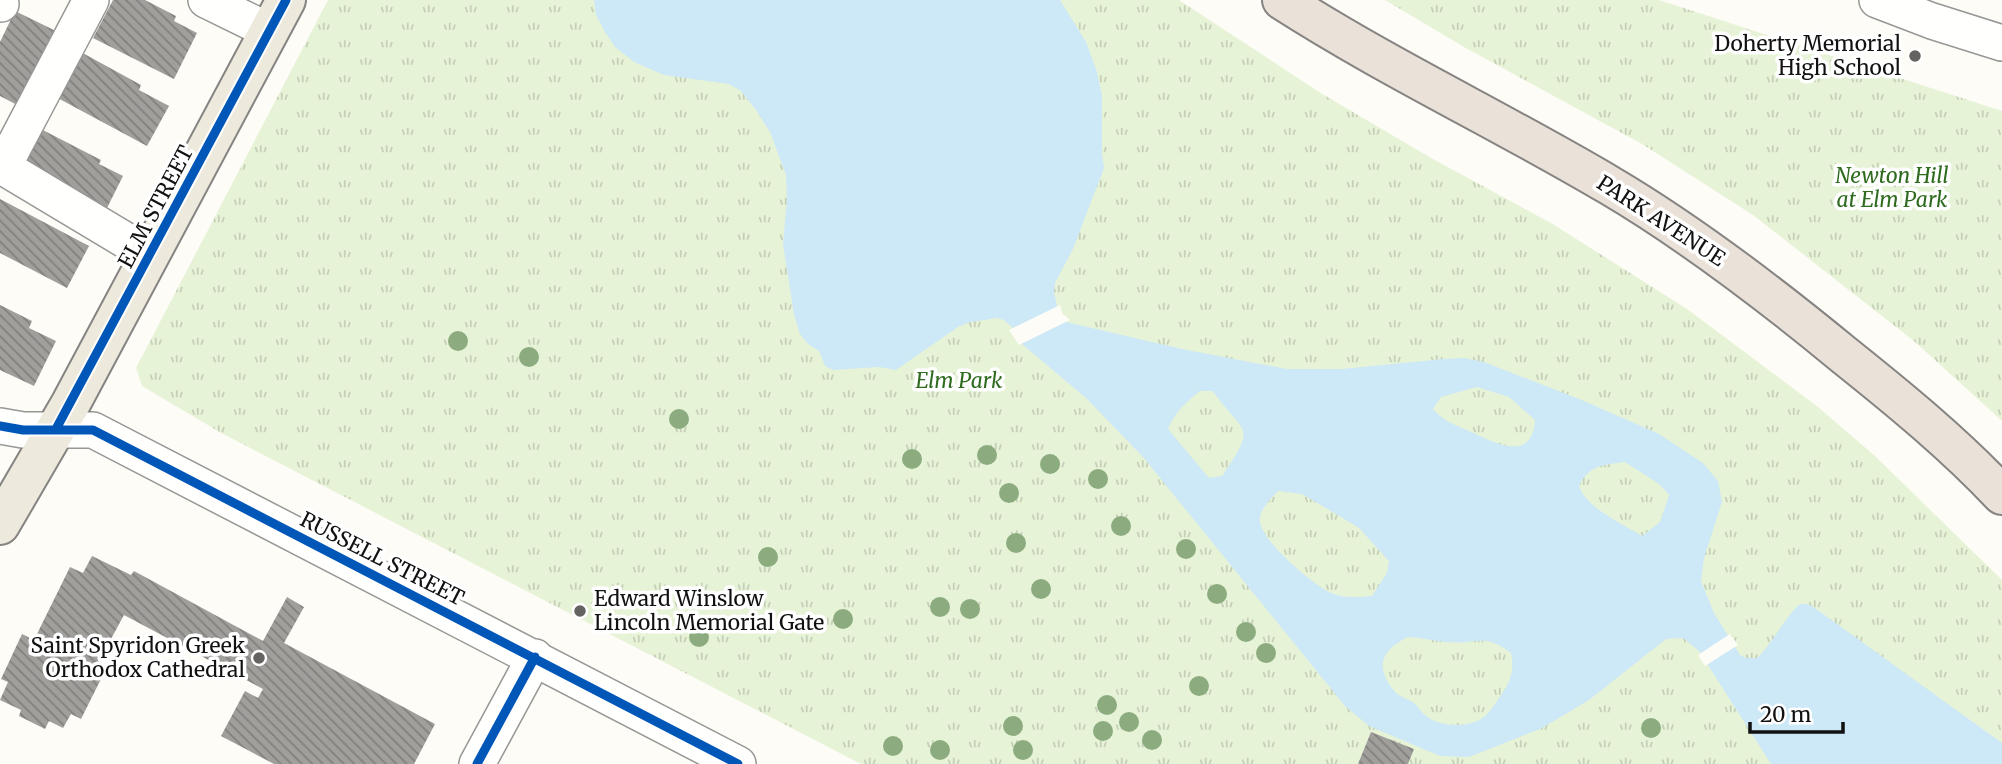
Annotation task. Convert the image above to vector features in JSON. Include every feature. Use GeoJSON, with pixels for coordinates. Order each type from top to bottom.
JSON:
{"type":"FeatureCollection","features":[{"type":"Feature","properties":{"kind":"highway","name":"PARK AVENUE"},"geometry":{"type":"LineString","coordinates":[[1282,0],[1395,68],[1610,185],[1682,232],[1775,299],[1858,366],[1949,444],[2002,495]]}},
{"type":"Feature","properties":{"kind":"main road","name":"ELM STREET"},"geometry":{"type":"LineString","coordinates":[[0,525],[56,429],[278,16]]}},
{"type":"Feature","properties":{"kind":"street"},"geometry":{"type":"LineString","coordinates":[[91,0],[1,166],[150,255]]}},
{"type":"Feature","properties":{"kind":"street"},"geometry":{"type":"LineString","coordinates":[[206,0],[278,16]]}},
{"type":"Feature","properties":{"kind":"street"},"geometry":{"type":"LineString","coordinates":[[1877,0],[2002,43]]}},
{"type":"Feature","properties":{"kind":"street","name":"RUSSELL STREET"},"geometry":{"type":"LineString","coordinates":[[0,426],[23,430],[93,430],[738,764]]}},
{"type":"Feature","properties":{"kind":"street"},"geometry":{"type":"LineString","coordinates":[[477,764],[535,657]]}},
{"type":"Feature","properties":{"kind":"green space","name":"Elm Park"},"geometry":{"type":"Polygon","coordinates":[[[328,0],[1179,0],[1319,92],[1431,158],[1551,223],[1687,309],[1818,407],[1875,456],[2002,580],[2002,764],[861,764],[223,434],[142,386],[136,368],[328,0]]]}},
{"type":"Feature","properties":{"kind":"green space","name":"Newton Hill at Elm Park"},"geometry":{"type":"Polygon","coordinates":[[[1385,0],[1659,0],[2002,111],[2002,421],[1914,341],[1753,215],[1642,144],[1464,47],[1385,0]]]}},
{"type":"Feature","properties":{"kind":"water"},"geometry":{"type":"Polygon","coordinates":[[[594,0],[1060,0],[1086,42],[1097,72],[1102,96],[1104,168],[1073,249],[1055,283],[1054,292],[1059,315],[1066,322],[1182,349],[1287,369],[1342,369],[1464,358],[1484,362],[1659,434],[1703,463],[1718,481],[1722,502],[1704,558],[1701,581],[1714,613],[1740,655],[1757,658],[1797,607],[1802,604],[1812,606],[2002,743],[2002,764],[1771,764],[1699,651],[1683,638],[1666,639],[1589,700],[1540,729],[1469,757],[1440,756],[1369,726],[1345,706],[1143,457],[1086,398],[1022,344],[1013,328],[1004,320],[997,318],[970,322],[958,327],[896,370],[879,367],[833,370],[825,366],[819,351],[808,344],[800,334],[794,315],[783,244],[786,175],[770,132],[756,110],[741,91],[729,84],[664,75],[634,62],[615,47],[596,15],[594,0]],[[1477,387],[1441,397],[1433,409],[1441,417],[1491,441],[1520,446],[1527,442],[1532,433],[1535,420],[1509,397],[1477,387]],[[1200,391],[1186,403],[1168,429],[1209,478],[1222,476],[1240,446],[1243,430],[1213,391],[1200,391]],[[1625,462],[1603,465],[1592,470],[1583,479],[1579,486],[1583,494],[1597,508],[1642,536],[1660,522],[1669,495],[1659,484],[1625,462]],[[1278,491],[1264,507],[1260,518],[1261,527],[1267,537],[1310,579],[1339,596],[1372,596],[1387,573],[1389,561],[1359,528],[1302,494],[1278,491]],[[1408,637],[1386,654],[1383,667],[1388,683],[1395,692],[1414,703],[1425,715],[1444,724],[1468,724],[1484,717],[1511,677],[1511,653],[1486,641],[1447,642],[1408,637]]]}},
{"type":"Feature","properties":{"kind":"pier"},"geometry":{"type":"Polygon","coordinates":[[[1060,305],[1062,313],[1070,320],[1019,345],[1009,330],[1060,305]]]}},
{"type":"Feature","properties":{"kind":"pier"},"geometry":{"type":"Polygon","coordinates":[[[1730,634],[1738,645],[1705,666],[1698,655],[1730,634]]]}},
{"type":"Feature","properties":{"kind":"building"},"geometry":{"type":"Polygon","coordinates":[[[113,0],[145,0],[176,16],[174,21],[197,33],[174,79],[93,38],[113,0]]]}},
{"type":"Feature","properties":{"kind":"building"},"geometry":{"type":"Polygon","coordinates":[[[15,11],[56,31],[19,106],[0,96],[0,42],[15,11]]]}},
{"type":"Feature","properties":{"kind":"building"},"geometry":{"type":"Polygon","coordinates":[[[79,51],[141,85],[139,90],[169,106],[147,146],[54,96],[79,51]]]}},
{"type":"Feature","properties":{"kind":"building"},"geometry":{"type":"Polygon","coordinates":[[[37,127],[101,160],[99,164],[123,176],[103,216],[17,165],[37,127]]]}},
{"type":"Feature","properties":{"kind":"building"},"geometry":{"type":"Polygon","coordinates":[[[0,199],[89,246],[67,288],[0,253],[0,199]]]}},
{"type":"Feature","properties":{"kind":"building"},"geometry":{"type":"Polygon","coordinates":[[[0,305],[32,321],[29,328],[56,341],[34,386],[0,370],[0,305]]]}},
{"type":"Feature","properties":{"kind":"building","name":"Saint Spyridon Greek Orthodox Cathedral"},"geometry":{"type":"Polygon","coordinates":[[[92,556],[131,575],[134,571],[263,641],[287,597],[304,607],[284,643],[435,724],[414,764],[274,764],[221,736],[245,691],[258,698],[263,689],[124,615],[92,674],[101,679],[81,719],[71,714],[63,728],[49,721],[45,729],[19,716],[21,710],[0,700],[8,682],[1,679],[22,634],[34,640],[70,567],[83,573],[92,556]]]}},
{"type":"Feature","properties":{"kind":"building"},"geometry":{"type":"Polygon","coordinates":[[[1371,732],[1414,749],[1408,764],[1358,764],[1371,732]]]}},
{"type":"Feature","properties":{"kind":"cycle path"},"geometry":{"type":"LineString","coordinates":[[56,429],[286,0]]}},
{"type":"Feature","properties":{"kind":"cycle path"},"geometry":{"type":"LineString","coordinates":[[0,426],[23,430],[93,430],[738,764]]}},
{"type":"Feature","properties":{"kind":"cycle path"},"geometry":{"type":"LineString","coordinates":[[477,764],[535,657]]}},
{"type":"Feature","properties":{"kind":"place","name":"Doherty Memorial High School"},"geometry":{"type":"Point","coordinates":[1915,56]}},
{"type":"Feature","properties":{"kind":"place","name":"Edward Winslow Lincoln Memorial Gate"},"geometry":{"type":"Point","coordinates":[580,611]}},
{"type":"Feature","properties":{"kind":"place","name":"Saint Spyridon Greek Orthodox Cathedral"},"geometry":{"type":"Point","coordinates":[259,658]}}]}
